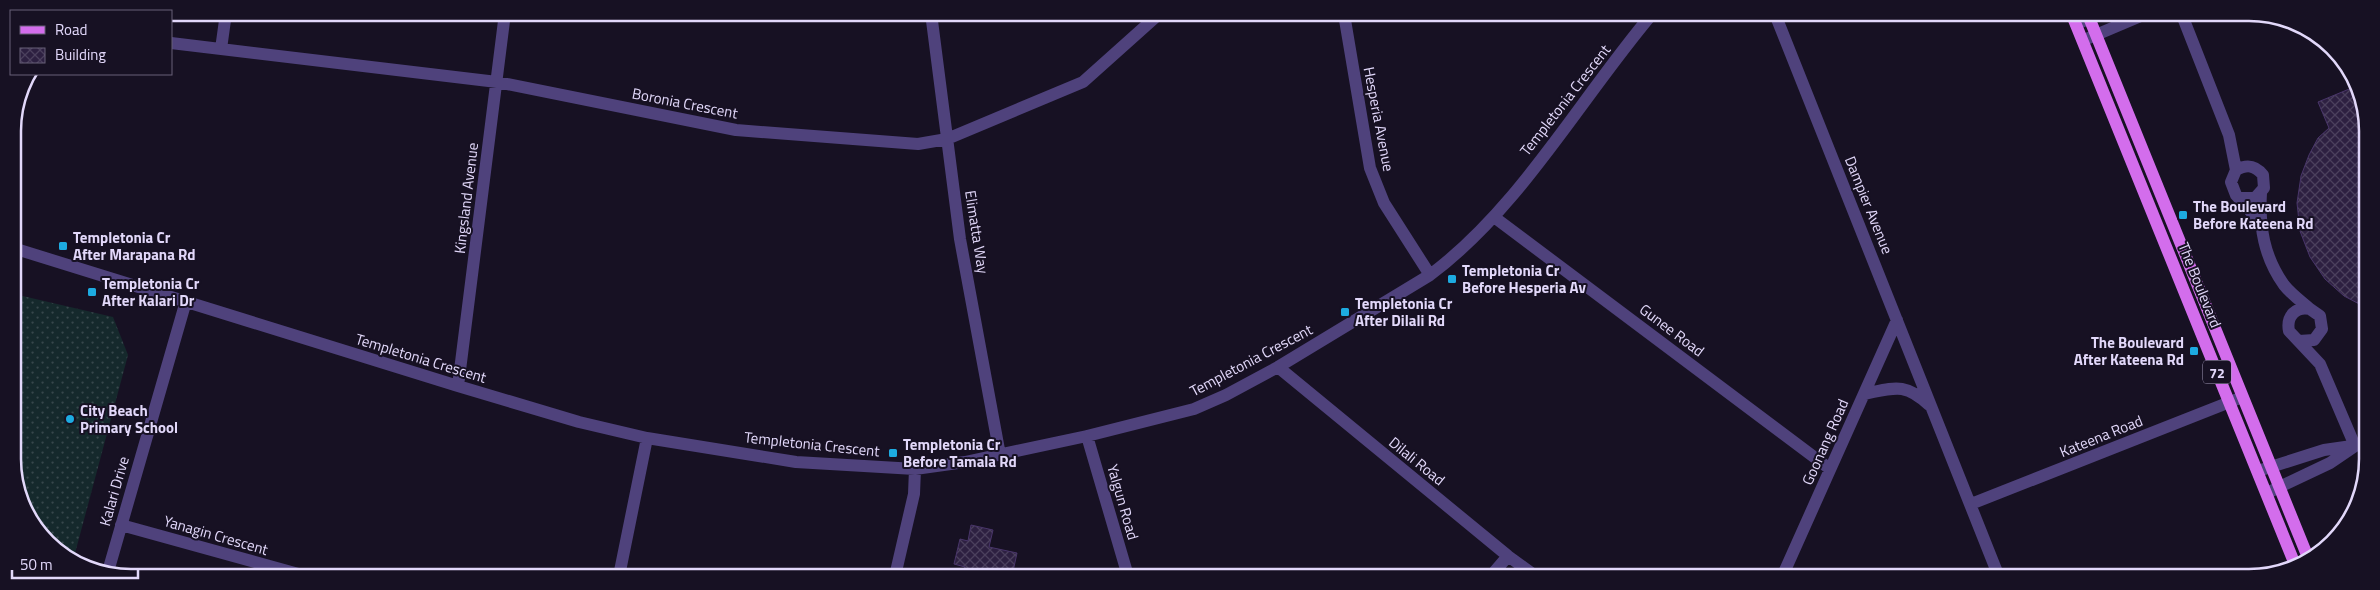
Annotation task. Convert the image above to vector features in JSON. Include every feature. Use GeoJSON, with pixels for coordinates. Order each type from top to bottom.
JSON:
{"type":"FeatureCollection","features":[{"type":"Feature","properties":{"kind":"main road","name":"The Boulevard"},"geometry":{"type":"LineString","coordinates":[[2075,21],[2293,559]]}},
{"type":"Feature","properties":{"kind":"main road","name":"The Boulevard"},"geometry":{"type":"LineString","coordinates":[[2093,21],[2096,35],[2306,552]]}},
{"type":"Feature","properties":{"kind":"street"},"geometry":{"type":"LineString","coordinates":[[221,49],[225,21]]}},
{"type":"Feature","properties":{"kind":"street","name":"Kingsland Avenue"},"geometry":{"type":"LineString","coordinates":[[458,386],[504,21]]}},
{"type":"Feature","properties":{"kind":"street","name":"Elimatta Way"},"geometry":{"type":"LineString","coordinates":[[932,21],[960,239],[1000,455]]}},
{"type":"Feature","properties":{"kind":"street","name":"Boronia Crescent"},"geometry":{"type":"LineString","coordinates":[[172,43],[497,82],[736,130],[918,144],[946,139],[1083,82],[1151,21]]}},
{"type":"Feature","properties":{"kind":"street","name":"Hesperia Avenue"},"geometry":{"type":"LineString","coordinates":[[1345,21],[1370,168],[1384,204],[1430,275]]}},
{"type":"Feature","properties":{"kind":"street","name":"Templetonia Crescent"},"geometry":{"type":"LineString","coordinates":[[21,250],[579,422],[647,438],[796,462],[915,469],[1000,455],[1088,436],[1194,409],[1226,395],[1278,367],[1430,275],[1454,257],[1494,218],[1647,21]]}},
{"type":"Feature","properties":{"kind":"street","name":"Dampier Avenue"},"geometry":{"type":"LineString","coordinates":[[1778,21],[1996,569]]}},
{"type":"Feature","properties":{"kind":"street"},"geometry":{"type":"LineString","coordinates":[[2084,40],[2129,21]]}},
{"type":"Feature","properties":{"kind":"street"},"geometry":{"type":"LineString","coordinates":[[2184,21],[2242,168]]}},
{"type":"Feature","properties":{"kind":"street"},"geometry":{"type":"LineString","coordinates":[[2260,222],[2231,188],[2231,182],[2242,168],[2254,167],[2263,175],[2260,222],[2266,253],[2285,286],[2310,309],[2316,312],[2322,322],[2319,334],[2320,364]]}},
{"type":"Feature","properties":{"kind":"street"},"geometry":{"type":"LineString","coordinates":[[2241,198],[2250,200],[2261,193]]}},
{"type":"Feature","properties":{"kind":"street","name":"Gunee Road"},"geometry":{"type":"LineString","coordinates":[[1494,218],[1830,469]]}},
{"type":"Feature","properties":{"kind":"street"},"geometry":{"type":"LineString","coordinates":[[2285,286],[2290,318],[2289,331],[2320,364],[2359,442]]}},
{"type":"Feature","properties":{"kind":"street","name":"Kalari Drive"},"geometry":{"type":"LineString","coordinates":[[109,567],[186,301]]}},
{"type":"Feature","properties":{"kind":"street"},"geometry":{"type":"LineString","coordinates":[[2290,318],[2299,309],[2310,309]]}},
{"type":"Feature","properties":{"kind":"street","name":"Goonang Road"},"geometry":{"type":"LineString","coordinates":[[1786,569],[1897,320]]}},
{"type":"Feature","properties":{"kind":"street"},"geometry":{"type":"LineString","coordinates":[[2299,341],[2308,342],[2319,334]]}},
{"type":"Feature","properties":{"kind":"street","name":"Dilali Road"},"geometry":{"type":"LineString","coordinates":[[1278,367],[1508,556],[1527,569]]}},
{"type":"Feature","properties":{"kind":"street","name":"Dampier Avenue"},"geometry":{"type":"LineString","coordinates":[[1864,394],[1893,388],[1914,391],[1932,408]]}},
{"type":"Feature","properties":{"kind":"street","name":"Kateena Road"},"geometry":{"type":"LineString","coordinates":[[1971,504],[2242,398]]}},
{"type":"Feature","properties":{"kind":"street","name":"Yalgun Road"},"geometry":{"type":"LineString","coordinates":[[1088,436],[1126,569]]}},
{"type":"Feature","properties":{"kind":"street"},"geometry":{"type":"LineString","coordinates":[[620,569],[647,438]]}},
{"type":"Feature","properties":{"kind":"street"},"geometry":{"type":"LineString","coordinates":[[2258,471],[2324,450],[2359,444]]}},
{"type":"Feature","properties":{"kind":"street"},"geometry":{"type":"LineString","coordinates":[[2267,493],[2330,463],[2359,445]]}},
{"type":"Feature","properties":{"kind":"street"},"geometry":{"type":"LineString","coordinates":[[897,569],[914,494],[915,469]]}},
{"type":"Feature","properties":{"kind":"street","name":"Yanagin Crescent"},"geometry":{"type":"LineString","coordinates":[[121,525],[280,569]]}},
{"type":"Feature","properties":{"kind":"street"},"geometry":{"type":"LineString","coordinates":[[1496,569],[1508,556]]}},
{"type":"Feature","properties":{"kind":"green space","name":"City Beach Primary School"},"geometry":{"type":"Polygon","coordinates":[[[21,296],[113,317],[128,355],[75,553],[53,537],[44,526],[36,514],[23,481],[21,466],[21,296]]]}},
{"type":"Feature","properties":{"kind":"building"},"geometry":{"type":"Polygon","coordinates":[[[2350,89],[2357,109],[2359,124],[2359,304],[2344,296],[2325,279],[2310,257],[2300,231],[2297,203],[2301,176],[2318,138],[2329,128],[2318,102],[2350,89]]]}},
{"type":"Feature","properties":{"kind":"building"},"geometry":{"type":"Polygon","coordinates":[[[971,525],[993,530],[989,547],[1017,553],[1014,569],[965,569],[965,567],[954,564],[960,539],[968,541],[971,525]]]}},
{"type":"Feature","properties":{"kind":"place","name":"The Boulevard Before Kateena Rd"},"geometry":{"type":"Point","coordinates":[2183,215]}},
{"type":"Feature","properties":{"kind":"place","name":"Templetonia Cr After Marapana Rd"},"geometry":{"type":"Point","coordinates":[63,246]}},
{"type":"Feature","properties":{"kind":"place","name":"Templetonia Cr Before Hesperia Av"},"geometry":{"type":"Point","coordinates":[1452,279]}},
{"type":"Feature","properties":{"kind":"place","name":"Templetonia Cr After Kalari Dr"},"geometry":{"type":"Point","coordinates":[92,292]}},
{"type":"Feature","properties":{"kind":"place","name":"Templetonia Cr After Dilali Rd"},"geometry":{"type":"Point","coordinates":[1345,312]}},
{"type":"Feature","properties":{"kind":"place","name":"The Boulevard After Kateena Rd"},"geometry":{"type":"Point","coordinates":[2194,351]}},
{"type":"Feature","properties":{"kind":"place","name":"City Beach Primary School"},"geometry":{"type":"Point","coordinates":[70,419]}},
{"type":"Feature","properties":{"kind":"place","name":"Templetonia Cr Before Tamala Rd"},"geometry":{"type":"Point","coordinates":[893,453]}}]}
